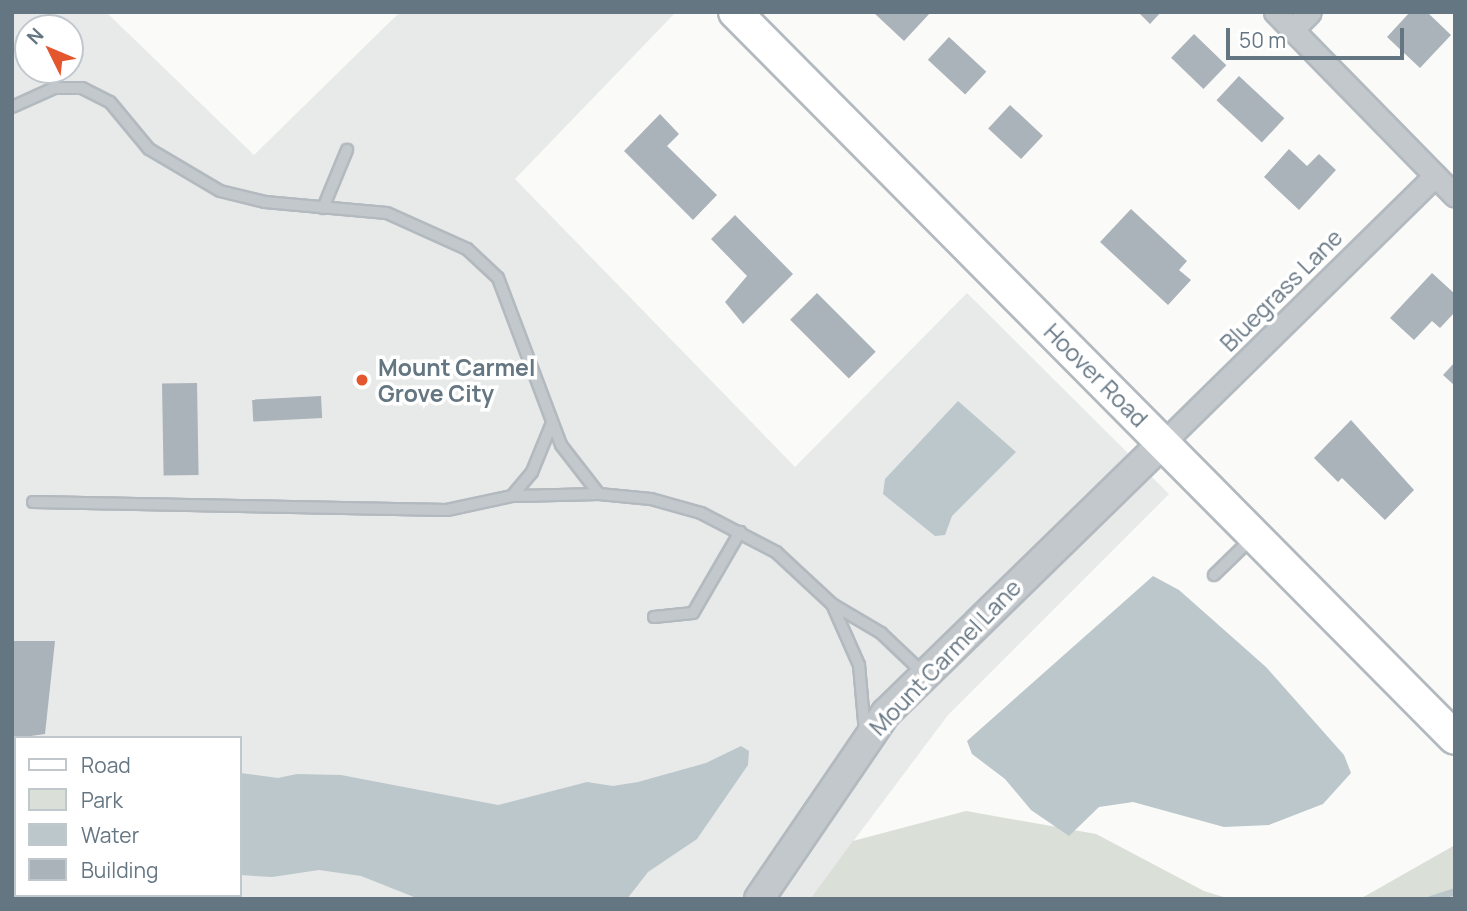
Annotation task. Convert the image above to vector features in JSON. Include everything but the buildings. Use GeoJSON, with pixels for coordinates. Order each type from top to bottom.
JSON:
{"type":"FeatureCollection","features":[{"type":"Feature","properties":{"kind":"main road","name":"Hoover Road"},"geometry":{"type":"LineString","coordinates":[[736,12],[1455,738]]}},
{"type":"Feature","properties":{"kind":"street"},"geometry":{"type":"LineString","coordinates":[[1275,12],[1455,196]]}},
{"type":"Feature","properties":{"kind":"street"},"geometry":{"type":"LineString","coordinates":[[1292,30],[1310,12]]}},
{"type":"Feature","properties":{"kind":"street","name":"Bluegrass Lane"},"geometry":{"type":"LineString","coordinates":[[1164,443],[1435,176]]}},
{"type":"Feature","properties":{"kind":"street","name":"Mount Carmel Lane"},"geometry":{"type":"LineString","coordinates":[[759,899],[800,843],[865,739],[924,674],[1164,443]]}},
{"type":"Feature","properties":{"kind":"lane"},"geometry":{"type":"LineString","coordinates":[[12,107],[54,88],[82,88],[110,102],[149,149],[220,191],[265,202],[387,213],[421,225],[467,249],[498,278],[552,423],[573,465],[599,494]]}},
{"type":"Feature","properties":{"kind":"lane"},"geometry":{"type":"LineString","coordinates":[[323,208],[347,150]]}},
{"type":"Feature","properties":{"kind":"lane"},"geometry":{"type":"LineString","coordinates":[[512,496],[532,472],[552,423]]}},
{"type":"Feature","properties":{"kind":"lane"},"geometry":{"type":"LineString","coordinates":[[33,502],[447,510],[512,496],[599,494],[651,499],[689,509],[776,552],[832,604],[881,633],[924,674]]}},
{"type":"Feature","properties":{"kind":"lane"},"geometry":{"type":"LineString","coordinates":[[654,617],[693,613],[740,532]]}},
{"type":"Feature","properties":{"kind":"lane"},"geometry":{"type":"LineString","coordinates":[[1214,575],[1254,536]]}},
{"type":"Feature","properties":{"kind":"lane"},"geometry":{"type":"LineString","coordinates":[[832,604],[859,665],[865,739]]}},
{"type":"Feature","properties":{"kind":"shaded area","name":"Mount Carmel Grove City"},"geometry":{"type":"Polygon","coordinates":[[[12,12],[106,12],[254,155],[400,12],[676,12],[515,179],[795,467],[967,293],[1169,494],[948,715],[810,899],[12,899],[12,12]]]}},
{"type":"Feature","properties":{"kind":"green space"},"geometry":{"type":"Polygon","coordinates":[[[966,811],[1096,834],[1204,891],[1230,899],[810,899],[853,841],[966,811]]]}},
{"type":"Feature","properties":{"kind":"green space"},"geometry":{"type":"Polygon","coordinates":[[[1455,845],[1455,899],[1360,899],[1455,845]]]}},
{"type":"Feature","properties":{"kind":"water"},"geometry":{"type":"Polygon","coordinates":[[[958,401],[1016,452],[952,516],[945,535],[935,536],[883,494],[885,479],[958,401]]]}},
{"type":"Feature","properties":{"kind":"water"},"geometry":{"type":"Polygon","coordinates":[[[1153,576],[1179,590],[1266,667],[1344,755],[1351,773],[1323,804],[1269,825],[1224,827],[1133,802],[1099,807],[1069,836],[1031,810],[1005,779],[972,754],[967,741],[1153,576]]]}},
{"type":"Feature","properties":{"kind":"water"},"geometry":{"type":"Polygon","coordinates":[[[741,746],[749,751],[748,765],[697,839],[648,872],[627,899],[419,899],[361,876],[319,870],[272,877],[242,875],[242,773],[278,778],[297,774],[341,775],[498,805],[587,782],[613,786],[638,782],[706,763],[741,746]]]}},
{"type":"Feature","properties":{"kind":"water"},"geometry":{"type":"Polygon","coordinates":[[[90,897],[124,897],[89,899],[90,897]]]}},
{"type":"Feature","properties":{"kind":"waterway"},"geometry":{"type":"LineString","coordinates":[[1430,899],[1455,891]]}},
{"type":"Feature","properties":{"kind":"place","name":"Mount Carmel Grove City"},"geometry":{"type":"Point","coordinates":[362,380]}}]}
